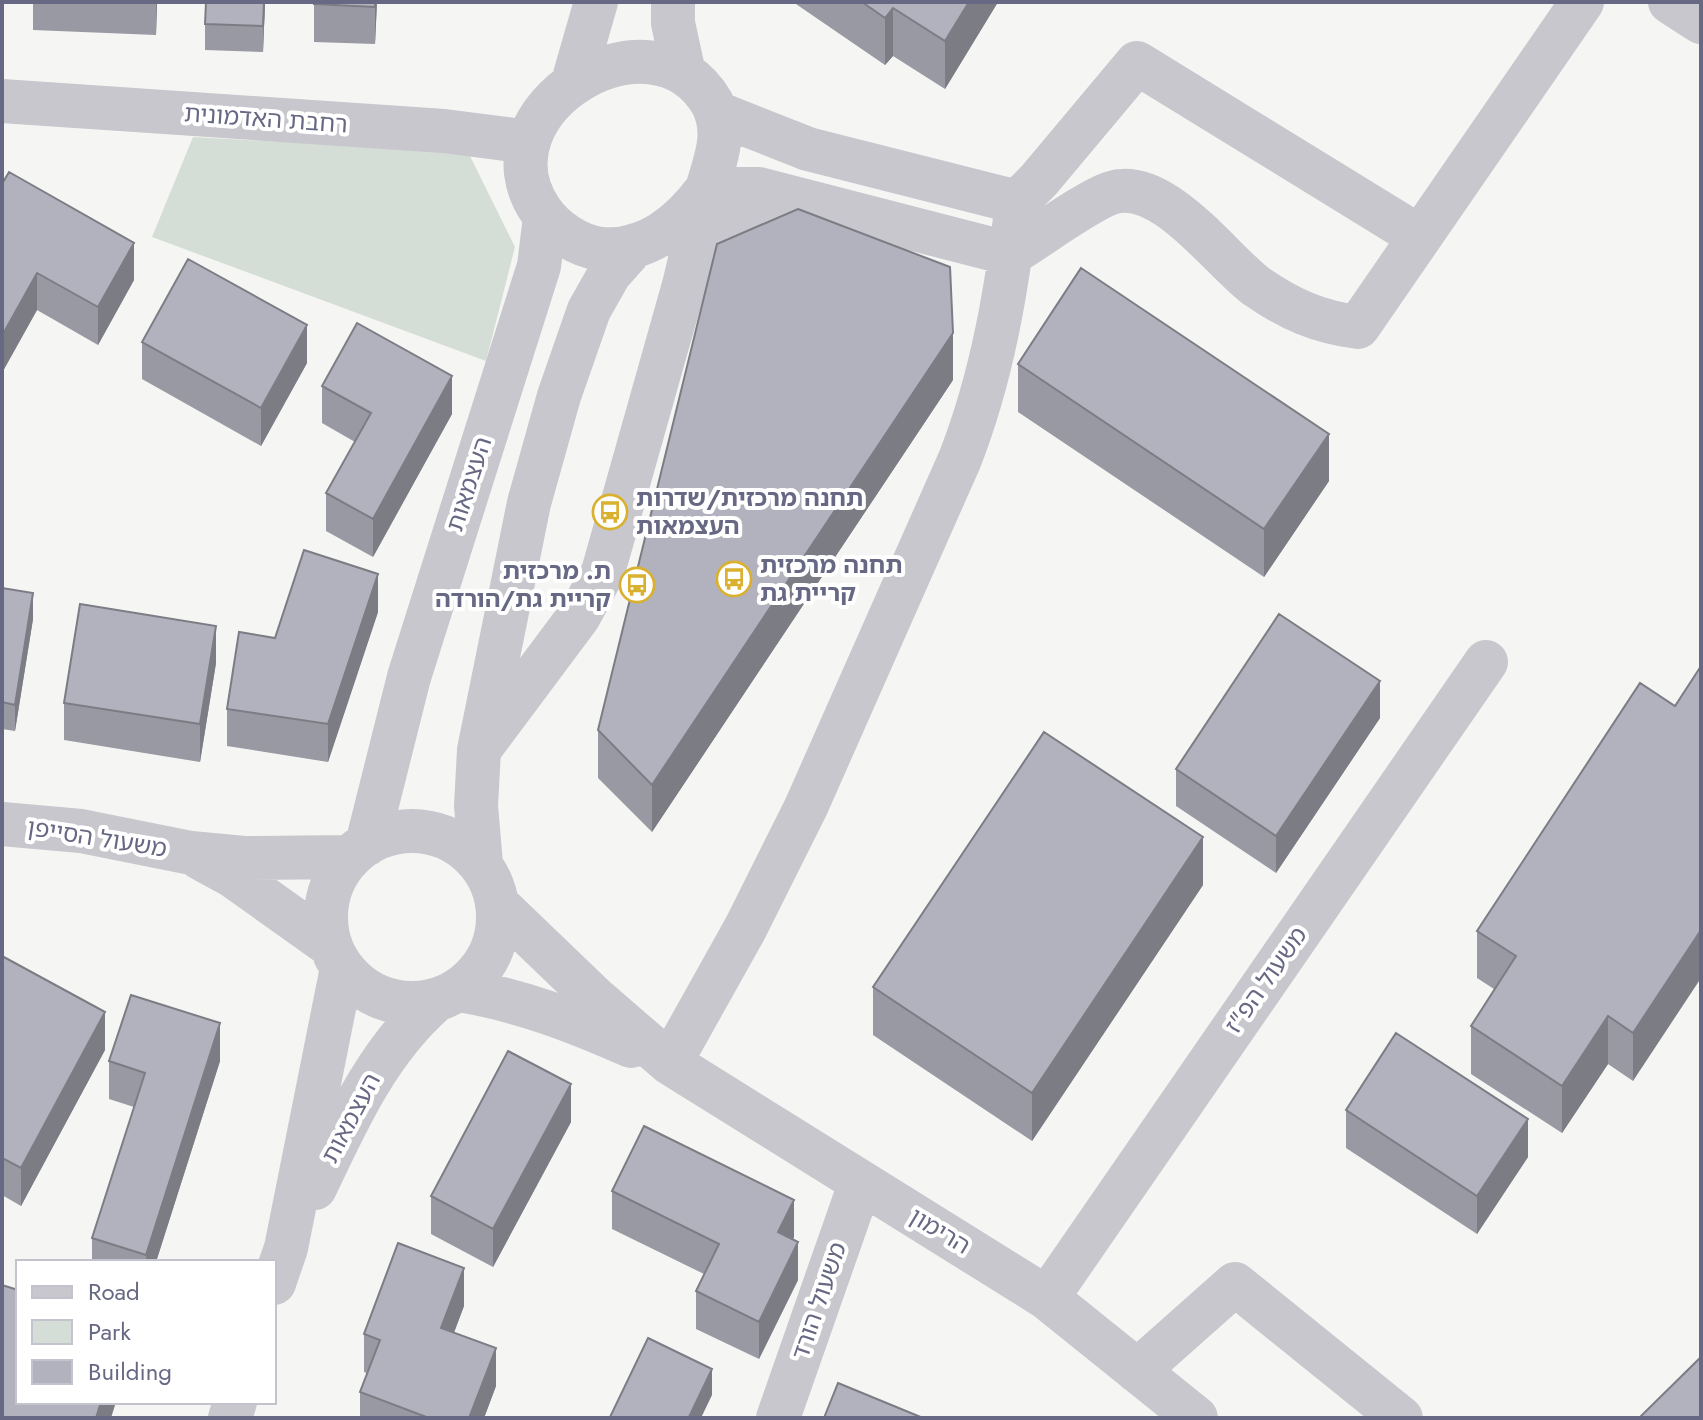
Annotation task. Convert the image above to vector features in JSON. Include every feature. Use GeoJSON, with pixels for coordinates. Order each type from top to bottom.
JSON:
{"type":"FeatureCollection","features":[{"type":"Feature","properties":{"kind":"street"},"geometry":{"type":"LineString","coordinates":[[575,75],[596,2]]}},
{"type":"Feature","properties":{"kind":"street"},"geometry":{"type":"LineString","coordinates":[[673,2],[673,23],[683,69]]}},
{"type":"Feature","properties":{"kind":"street"},"geometry":{"type":"LineString","coordinates":[[707,189],[759,189],[1011,254],[1112,192],[1146,194],[1188,222],[1255,285],[1318,322],[1358,327],[1582,2]]}},
{"type":"Feature","properties":{"kind":"street"},"geometry":{"type":"LineString","coordinates":[[1670,2],[1701,22]]}},
{"type":"Feature","properties":{"kind":"street"},"geometry":{"type":"LineString","coordinates":[[479,750],[579,616],[603,572],[720,145],[717,113],[704,89],[683,69],[669,61],[632,54],[592,65],[575,75],[544,107],[529,142],[528,182],[534,200],[545,217],[567,236],[599,249],[635,245],[657,238],[685,217],[707,189]]}},
{"type":"Feature","properties":{"kind":"street"},"geometry":{"type":"LineString","coordinates":[[670,1063],[776,868],[982,403],[1011,254],[1017,202],[1137,63],[1420,237]]}},
{"type":"Feature","properties":{"kind":"street","name":"רחבת האדמונית"},"geometry":{"type":"LineString","coordinates":[[2,101],[444,131],[529,142]]}},
{"type":"Feature","properties":{"kind":"street"},"geometry":{"type":"LineString","coordinates":[[717,113],[808,149],[1017,202]]}},
{"type":"Feature","properties":{"kind":"street"},"geometry":{"type":"LineString","coordinates":[[684,285],[729,225],[779,200],[801,199]]}},
{"type":"Feature","properties":{"kind":"street","name":"העצמאות"},"geometry":{"type":"LineString","coordinates":[[358,850],[409,677],[531,291],[545,217]]}},
{"type":"Feature","properties":{"kind":"street"},"geometry":{"type":"LineString","coordinates":[[481,864],[476,806],[479,750],[529,503],[559,396],[589,310],[610,273],[635,245]]}},
{"type":"Feature","properties":{"kind":"street","name":"משעול הפ\"ז"},"geometry":{"type":"LineString","coordinates":[[1047,1298],[1486,662]]}},
{"type":"Feature","properties":{"kind":"street","name":"משעול הסייפן"},"geometry":{"type":"LineString","coordinates":[[2,824],[81,831],[191,853],[244,858],[358,850]]}},
{"type":"Feature","properties":{"kind":"street"},"geometry":{"type":"LineString","coordinates":[[415,831],[440,835],[463,846],[481,864],[492,884],[498,905],[498,930],[491,953],[478,974],[447,996],[409,1004],[383,999],[360,987],[336,956],[326,921],[328,898],[336,876],[358,850],[390,834],[415,831]]}},
{"type":"Feature","properties":{"kind":"street","name":"משעול הסייפן"},"geometry":{"type":"LineString","coordinates":[[191,853],[233,876],[336,956]]}},
{"type":"Feature","properties":{"kind":"street","name":"הרימון"},"geometry":{"type":"LineString","coordinates":[[498,905],[553,960],[670,1063],[1047,1298],[1196,1418]]}},
{"type":"Feature","properties":{"kind":"street","name":"העצמאות"},"geometry":{"type":"LineString","coordinates":[[280,1266],[336,956]]}},
{"type":"Feature","properties":{"kind":"street","name":"העצמאות"},"geometry":{"type":"LineString","coordinates":[[280,1266],[369,1080],[392,1046],[447,996]]}},
{"type":"Feature","properties":{"kind":"street","name":"הרימון"},"geometry":{"type":"LineString","coordinates":[[447,996],[500,997],[546,1011],[670,1063]]}},
{"type":"Feature","properties":{"kind":"street","name":"משעול הורד"},"geometry":{"type":"LineString","coordinates":[[778,1418],[860,1184]]}},
{"type":"Feature","properties":{"kind":"street"},"geometry":{"type":"LineString","coordinates":[[1137,1371],[1235,1284],[1401,1418]]}},
{"type":"Feature","properties":{"kind":"green space"},"geometry":{"type":"Polygon","coordinates":[[[193,137],[468,152],[515,247],[486,361],[152,237],[193,137]]]}},
{"type":"Feature","properties":{"kind":"building"},"geometry":{"type":"Polygon","coordinates":[[[206,2],[264,2],[263,26],[205,24],[206,2]]]}},
{"type":"Feature","properties":{"kind":"building"},"geometry":{"type":"Polygon","coordinates":[[[375,2],[375,7],[314,4],[375,2]]]}},
{"type":"Feature","properties":{"kind":"building"},"geometry":{"type":"Polygon","coordinates":[[[862,2],[969,2],[945,41],[893,8],[885,18],[862,2]]]}},
{"type":"Feature","properties":{"kind":"building"},"geometry":{"type":"Polygon","coordinates":[[[9,172],[134,243],[98,307],[37,273],[3,334],[2,184],[9,172]]]}},
{"type":"Feature","properties":{"kind":"building","name":"תחנה מרכזית קריית גת"},"geometry":{"type":"Polygon","coordinates":[[[798,209],[950,267],[953,333],[652,785],[598,730],[717,244],[798,209]]]}},
{"type":"Feature","properties":{"kind":"building"},"geometry":{"type":"Polygon","coordinates":[[[188,259],[307,325],[261,408],[142,342],[188,259]]]}},
{"type":"Feature","properties":{"kind":"building"},"geometry":{"type":"Polygon","coordinates":[[[1081,268],[1329,434],[1264,529],[1018,364],[1081,268]]]}},
{"type":"Feature","properties":{"kind":"building"},"geometry":{"type":"Polygon","coordinates":[[[357,323],[452,376],[373,519],[326,493],[371,413],[322,386],[357,323]]]}},
{"type":"Feature","properties":{"kind":"building"},"geometry":{"type":"Polygon","coordinates":[[[304,550],[378,574],[328,724],[227,709],[239,632],[275,638],[304,550]]]}},
{"type":"Feature","properties":{"kind":"building"},"geometry":{"type":"Polygon","coordinates":[[[2,588],[33,593],[15,705],[2,702],[2,588]]]}},
{"type":"Feature","properties":{"kind":"building"},"geometry":{"type":"Polygon","coordinates":[[[80,604],[216,626],[200,724],[64,703],[80,604]]]}},
{"type":"Feature","properties":{"kind":"building"},"geometry":{"type":"Polygon","coordinates":[[[1279,614],[1380,681],[1276,836],[1176,769],[1279,614]]]}},
{"type":"Feature","properties":{"kind":"building"},"geometry":{"type":"Polygon","coordinates":[[[1701,666],[1701,930],[1633,1033],[1608,1016],[1562,1086],[1471,1026],[1516,956],[1477,931],[1640,683],[1675,706],[1701,666]]]}},
{"type":"Feature","properties":{"kind":"building"},"geometry":{"type":"Polygon","coordinates":[[[1044,732],[1203,837],[1032,1093],[873,987],[1044,732]]]}},
{"type":"Feature","properties":{"kind":"building"},"geometry":{"type":"Polygon","coordinates":[[[2,956],[105,1012],[21,1168],[2,1158],[2,956]]]}},
{"type":"Feature","properties":{"kind":"building"},"geometry":{"type":"Polygon","coordinates":[[[131,995],[220,1023],[146,1255],[92,1238],[145,1073],[109,1061],[131,995]]]}},
{"type":"Feature","properties":{"kind":"building"},"geometry":{"type":"Polygon","coordinates":[[[1396,1033],[1528,1119],[1477,1196],[1346,1110],[1396,1033]]]}},
{"type":"Feature","properties":{"kind":"building"},"geometry":{"type":"Polygon","coordinates":[[[508,1051],[571,1084],[493,1229],[431,1196],[508,1051]]]}},
{"type":"Feature","properties":{"kind":"building"},"geometry":{"type":"Polygon","coordinates":[[[644,1126],[794,1200],[778,1232],[798,1242],[759,1322],[696,1291],[719,1244],[612,1191],[644,1126]]]}},
{"type":"Feature","properties":{"kind":"building"},"geometry":{"type":"Polygon","coordinates":[[[398,1243],[464,1268],[441,1328],[496,1348],[469,1418],[429,1418],[360,1392],[380,1340],[364,1334],[398,1243]]]}},
{"type":"Feature","properties":{"kind":"building"},"geometry":{"type":"Polygon","coordinates":[[[2,1285],[16,1289],[16,1404],[100,1404],[96,1418],[2,1418],[2,1285]]]}},
{"type":"Feature","properties":{"kind":"building"},"geometry":{"type":"Polygon","coordinates":[[[648,1338],[712,1369],[691,1418],[610,1417],[648,1338]]]}},
{"type":"Feature","properties":{"kind":"building"},"geometry":{"type":"Polygon","coordinates":[[[1701,1357],[1701,1418],[1639,1418],[1701,1357]]]}},
{"type":"Feature","properties":{"kind":"building"},"geometry":{"type":"Polygon","coordinates":[[[838,1383],[923,1418],[824,1418],[838,1383]]]}},
{"type":"Feature","properties":{"kind":"place","name":"תחנה מרכזית/שדרות העצמאות"},"geometry":{"type":"Point","coordinates":[610,512]}},
{"type":"Feature","properties":{"kind":"place","name":"תחנה מרכזית קריית גת"},"geometry":{"type":"Point","coordinates":[734,579]}},
{"type":"Feature","properties":{"kind":"place","name":"ת. מרכזית קריית גת/הורדה"},"geometry":{"type":"Point","coordinates":[637,585]}}]}
